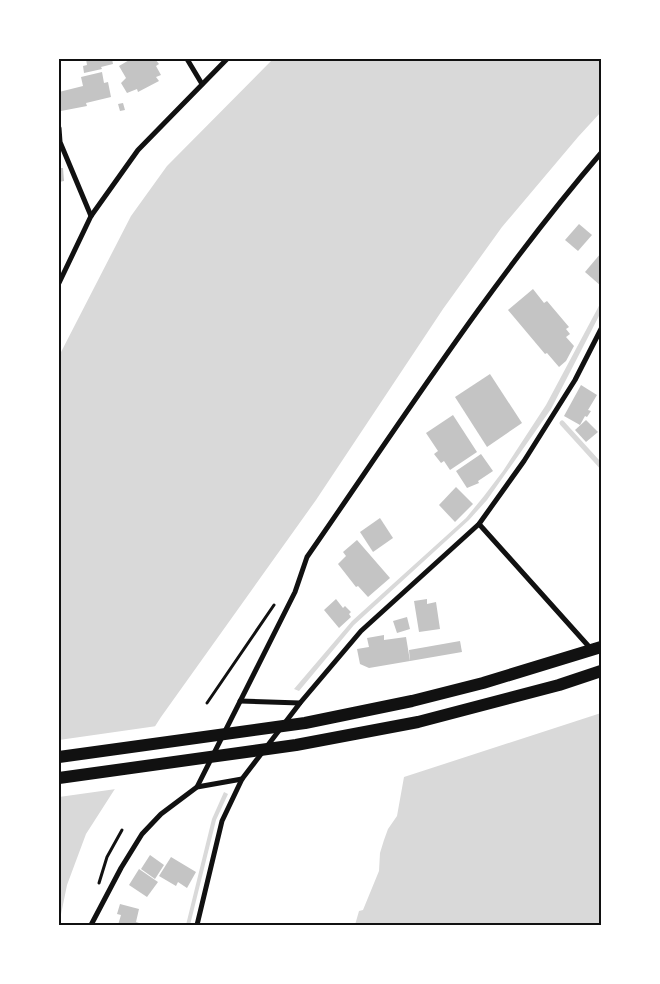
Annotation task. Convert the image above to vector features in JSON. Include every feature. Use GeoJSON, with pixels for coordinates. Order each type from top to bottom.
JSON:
{"type":"FeatureCollection","features":[{"type":"Feature","properties":{"kind":"main road"},"geometry":{"type":"LineString","coordinates":[[59,757],[305,723],[483,683],[597,648]]}},
{"type":"Feature","properties":{"kind":"main road"},"geometry":{"type":"LineString","coordinates":[[59,778],[296,745],[418,722],[559,685],[601,671]]}},
{"type":"Feature","properties":{"kind":"street"},"geometry":{"type":"LineString","coordinates":[[187,59],[202,84]]}},
{"type":"Feature","properties":{"kind":"street"},"geometry":{"type":"LineString","coordinates":[[59,283],[91,216],[138,150],[227,59]]}},
{"type":"Feature","properties":{"kind":"street"},"geometry":{"type":"LineString","coordinates":[[59,128],[60,142],[91,216]]}},
{"type":"Feature","properties":{"kind":"street"},"geometry":{"type":"LineString","coordinates":[[91,925],[121,868],[142,834],[161,814],[197,787],[295,592],[307,557],[466,328],[566,194],[601,153]]}},
{"type":"Feature","properties":{"kind":"street"},"geometry":{"type":"LineString","coordinates":[[197,925],[222,822],[242,779],[300,703],[361,631],[479,524],[524,461],[575,380],[601,330]]}},
{"type":"Feature","properties":{"kind":"street"},"geometry":{"type":"LineString","coordinates":[[479,524],[597,648]]}},
{"type":"Feature","properties":{"kind":"street"},"geometry":{"type":"LineString","coordinates":[[240,702],[300,703]]}},
{"type":"Feature","properties":{"kind":"street"},"geometry":{"type":"LineString","coordinates":[[197,787],[242,779]]}},
{"type":"Feature","properties":{"kind":"path"},"geometry":{"type":"LineString","coordinates":[[207,703],[279,598]]}},
{"type":"Feature","properties":{"kind":"shaded area"},"geometry":{"type":"Polygon","coordinates":[[[273,59],[601,59],[601,112],[502,227],[443,309],[316,500],[161,717],[86,834],[67,885],[59,924],[59,356],[131,216],[167,166],[273,59]]]}},
{"type":"Feature","properties":{"kind":"shaded area"},"geometry":{"type":"Polygon","coordinates":[[[601,302],[601,312],[551,409],[487,500],[469,520],[354,625],[299,691],[294,689],[352,621],[466,518],[484,496],[503,471],[546,405],[601,302]]]}},
{"type":"Feature","properties":{"kind":"shaded area"},"geometry":{"type":"Polygon","coordinates":[[[601,713],[601,925],[355,925],[359,911],[363,910],[379,871],[380,853],[388,829],[397,816],[404,777],[601,713]]]}},
{"type":"Feature","properties":{"kind":"shaded area"},"geometry":{"type":"Polygon","coordinates":[[[224,792],[228,794],[216,820],[190,925],[186,925],[212,819],[224,792]]]}},
{"type":"Feature","properties":{"kind":"pier"},"geometry":{"type":"Polygon","coordinates":[[[157,726],[116,789],[59,797],[59,740],[157,726]]]}},
{"type":"Feature","properties":{"kind":"building"},"geometry":{"type":"Polygon","coordinates":[[[86,59],[112,59],[113,64],[101,67],[102,69],[84,73],[83,66],[87,65],[86,59]]]}},
{"type":"Feature","properties":{"kind":"building"},"geometry":{"type":"Polygon","coordinates":[[[131,59],[155,59],[159,64],[156,66],[161,75],[156,77],[159,81],[138,92],[137,89],[127,93],[121,83],[126,78],[119,66],[131,59]]]}},
{"type":"Feature","properties":{"kind":"building"},"geometry":{"type":"Polygon","coordinates":[[[102,72],[104,83],[108,82],[111,97],[86,103],[87,106],[61,111],[59,92],[83,86],[81,77],[102,72]]]}},
{"type":"Feature","properties":{"kind":"building"},"geometry":{"type":"Polygon","coordinates":[[[123,103],[125,110],[120,111],[118,104],[123,103]]]}},
{"type":"Feature","properties":{"kind":"building"},"geometry":{"type":"Polygon","coordinates":[[[59,168],[63,168],[64,181],[59,182],[59,168]]]}},
{"type":"Feature","properties":{"kind":"building"},"geometry":{"type":"Polygon","coordinates":[[[579,224],[592,235],[578,251],[565,240],[579,224]]]}},
{"type":"Feature","properties":{"kind":"building"},"geometry":{"type":"Polygon","coordinates":[[[601,253],[601,286],[585,272],[601,253]]]}},
{"type":"Feature","properties":{"kind":"building"},"geometry":{"type":"Polygon","coordinates":[[[533,289],[544,303],[547,301],[569,327],[566,329],[570,334],[566,337],[574,346],[566,361],[559,367],[547,353],[545,354],[508,310],[533,289]]]}},
{"type":"Feature","properties":{"kind":"building"},"geometry":{"type":"Polygon","coordinates":[[[490,374],[522,423],[487,447],[455,397],[490,374]]]}},
{"type":"Feature","properties":{"kind":"building"},"geometry":{"type":"Polygon","coordinates":[[[581,385],[597,395],[588,410],[591,411],[587,417],[585,416],[580,425],[564,416],[581,385]]]}},
{"type":"Feature","properties":{"kind":"building"},"geometry":{"type":"Polygon","coordinates":[[[453,415],[477,452],[450,470],[444,461],[441,463],[434,454],[438,451],[426,433],[453,415]]]}},
{"type":"Feature","properties":{"kind":"building"},"geometry":{"type":"Polygon","coordinates":[[[586,420],[598,432],[586,442],[575,430],[586,420]]]}},
{"type":"Feature","properties":{"kind":"building"},"geometry":{"type":"Polygon","coordinates":[[[481,454],[493,471],[478,481],[479,483],[467,488],[456,471],[481,454]]]}},
{"type":"Feature","properties":{"kind":"building"},"geometry":{"type":"Polygon","coordinates":[[[456,487],[473,504],[455,522],[439,505],[456,487]]]}},
{"type":"Feature","properties":{"kind":"building"},"geometry":{"type":"Polygon","coordinates":[[[380,518],[393,538],[373,552],[360,532],[380,518]]]}},
{"type":"Feature","properties":{"kind":"building"},"geometry":{"type":"Polygon","coordinates":[[[357,540],[390,578],[368,597],[358,586],[356,587],[338,564],[346,556],[343,552],[357,540]]]}},
{"type":"Feature","properties":{"kind":"building"},"geometry":{"type":"Polygon","coordinates":[[[336,599],[343,608],[345,606],[351,612],[349,614],[351,617],[339,628],[324,610],[336,599]]]}},
{"type":"Feature","properties":{"kind":"building"},"geometry":{"type":"Polygon","coordinates":[[[427,599],[427,604],[436,602],[440,629],[419,632],[414,601],[427,599]]]}},
{"type":"Feature","properties":{"kind":"building"},"geometry":{"type":"Polygon","coordinates":[[[407,617],[410,629],[397,633],[393,621],[407,617]]]}},
{"type":"Feature","properties":{"kind":"building"},"geometry":{"type":"Polygon","coordinates":[[[384,635],[384,640],[406,637],[410,661],[369,668],[360,664],[357,649],[369,647],[367,638],[384,635]]]}},
{"type":"Feature","properties":{"kind":"building"},"geometry":{"type":"Polygon","coordinates":[[[460,641],[462,652],[410,661],[409,650],[460,641]]]}},
{"type":"Feature","properties":{"kind":"building"},"geometry":{"type":"Polygon","coordinates":[[[150,855],[164,865],[155,879],[141,869],[150,855]]]}},
{"type":"Feature","properties":{"kind":"building"},"geometry":{"type":"Polygon","coordinates":[[[171,857],[196,872],[187,888],[178,882],[176,886],[159,876],[171,857]]]}},
{"type":"Feature","properties":{"kind":"building"},"geometry":{"type":"Polygon","coordinates":[[[139,869],[158,882],[147,897],[129,885],[139,869]]]}},
{"type":"Feature","properties":{"kind":"building"},"geometry":{"type":"Polygon","coordinates":[[[120,904],[139,909],[136,922],[139,925],[118,925],[121,915],[117,914],[120,904]]]}},
{"type":"Feature","properties":{"kind":"waterway"},"geometry":{"type":"LineString","coordinates":[[562,423],[601,466]]}}]}
